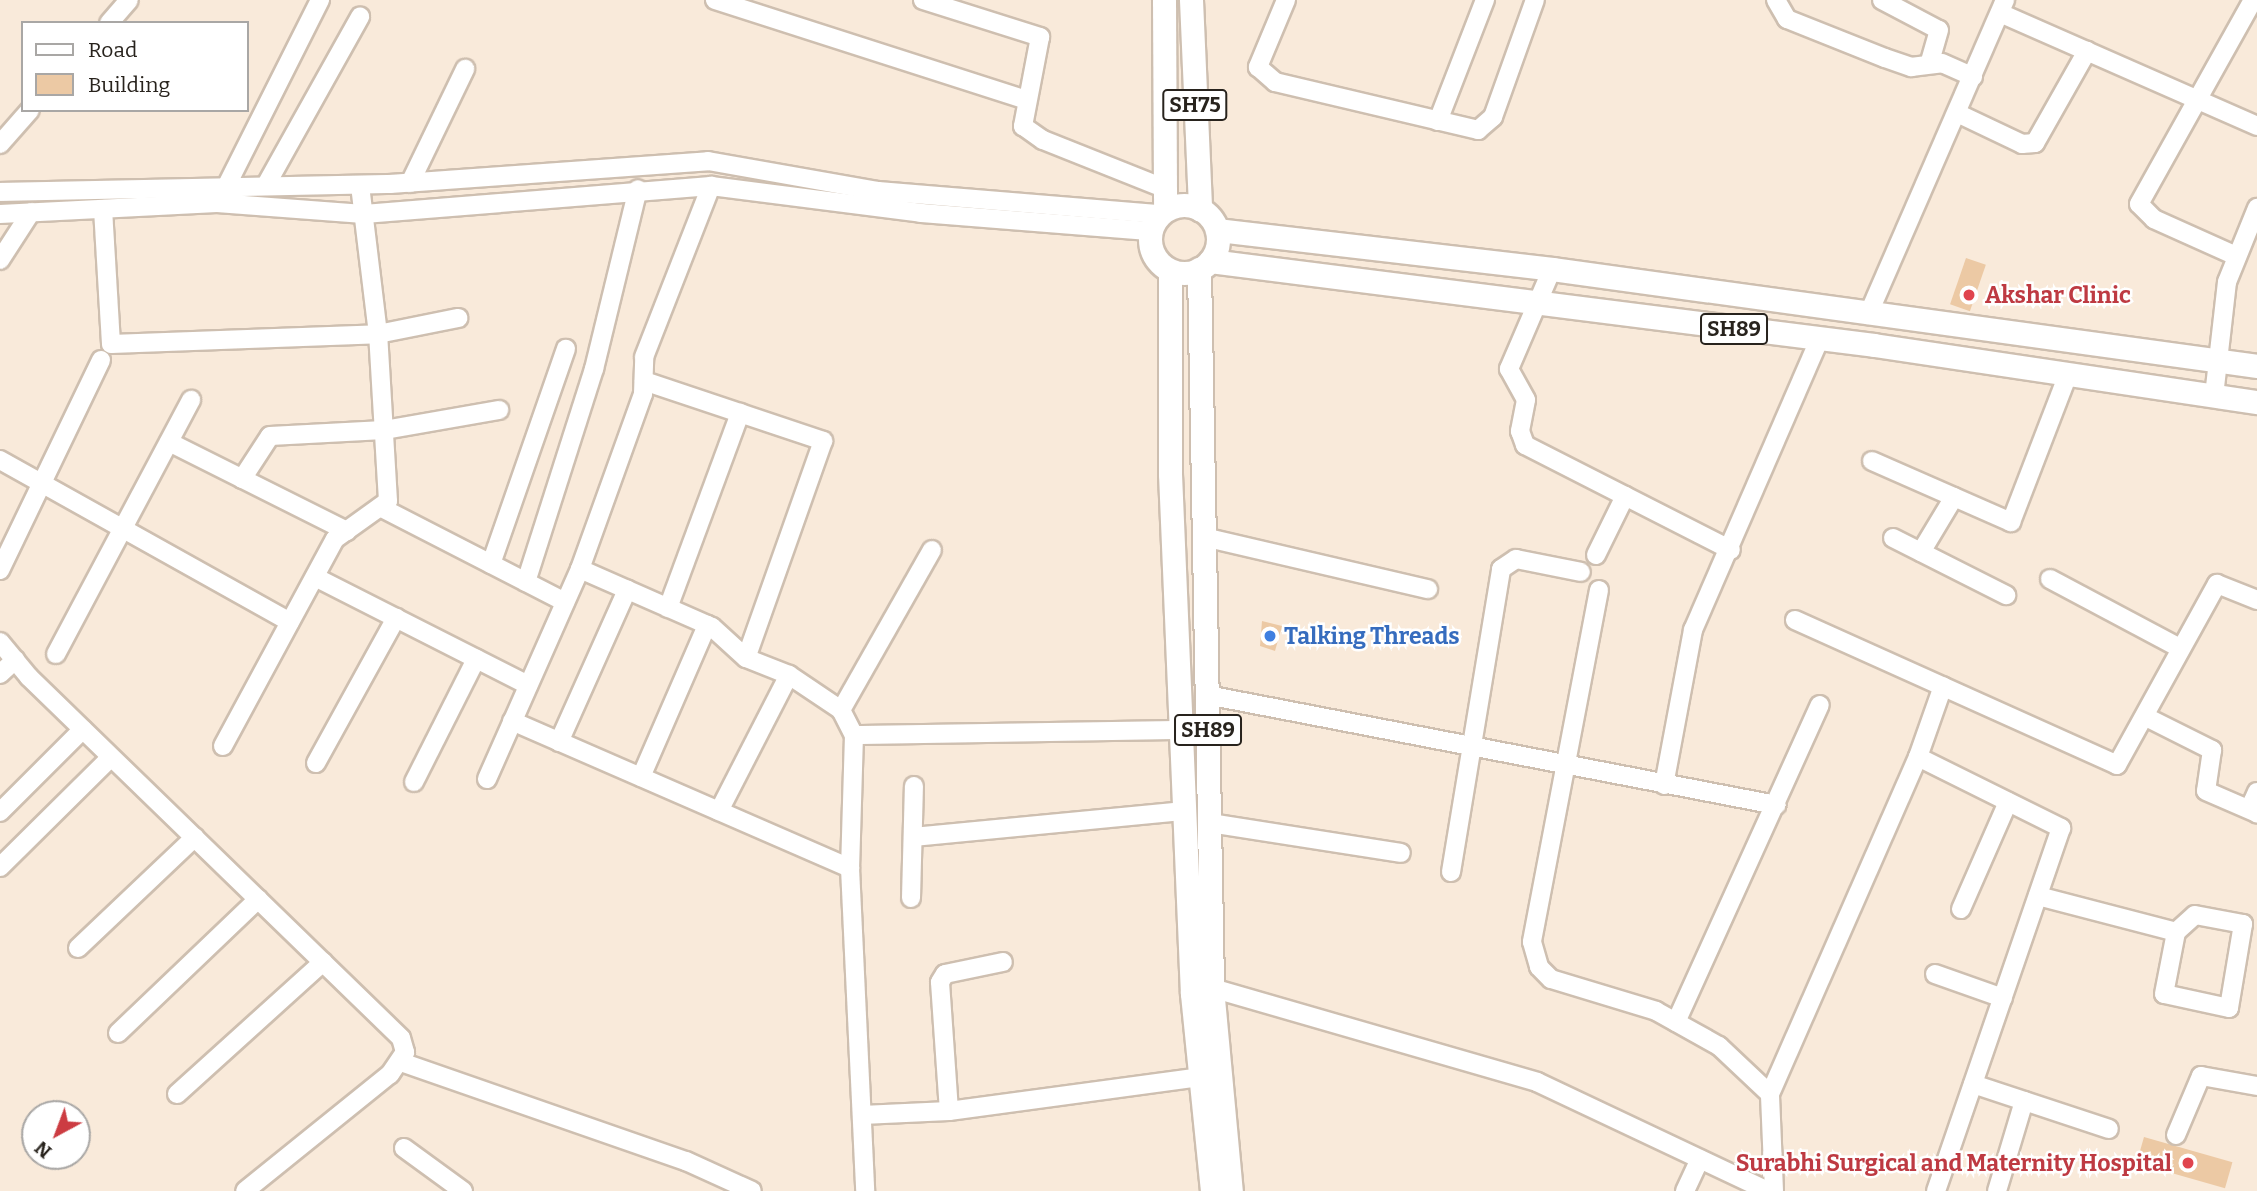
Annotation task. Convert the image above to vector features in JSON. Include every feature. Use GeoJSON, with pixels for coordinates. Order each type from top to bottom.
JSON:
{"type":"FeatureCollection","features":[{"type":"Feature","properties":{"kind":"main road","name":"SH75"},"geometry":{"type":"LineString","coordinates":[[1161,211],[1164,0]]}},
{"type":"Feature","properties":{"kind":"main road","name":"SH75"},"geometry":{"type":"LineString","coordinates":[[1191,0],[1200,210]]}},
{"type":"Feature","properties":{"kind":"main road"},"geometry":{"type":"LineString","coordinates":[[1189,205],[1200,210],[1217,230],[1217,249],[1204,265],[1170,271],[1155,258],[1161,211],[1189,205]]}},
{"type":"Feature","properties":{"kind":"main road","name":"SH89"},"geometry":{"type":"LineString","coordinates":[[1217,230],[1552,269],[1868,315],[2257,366]]}},
{"type":"Feature","properties":{"kind":"main road","name":"SH89"},"geometry":{"type":"LineString","coordinates":[[1231,1191],[1212,988],[1204,537],[1204,265],[1819,340],[2257,402]]}},
{"type":"Feature","properties":{"kind":"main road","name":"SH89"},"geometry":{"type":"LineString","coordinates":[[1170,271],[1170,474],[1185,811],[1200,1077],[1212,1191]]}},
{"type":"Feature","properties":{"kind":"street"},"geometry":{"type":"LineString","coordinates":[[110,21],[129,0]]}},
{"type":"Feature","properties":{"kind":"street"},"geometry":{"type":"LineString","coordinates":[[227,185],[320,0]]}},
{"type":"Feature","properties":{"kind":"street"},"geometry":{"type":"LineString","coordinates":[[715,0],[1024,99]]}},
{"type":"Feature","properties":{"kind":"street"},"geometry":{"type":"LineString","coordinates":[[923,0],[944,3],[1040,37],[1024,99],[1023,125],[1043,140],[1161,211]]}},
{"type":"Feature","properties":{"kind":"street"},"geometry":{"type":"LineString","coordinates":[[1286,0],[1258,67],[1275,82],[1438,121],[1486,127],[1535,0]]}},
{"type":"Feature","properties":{"kind":"street"},"geometry":{"type":"LineString","coordinates":[[1438,121],[1485,0]]}},
{"type":"Feature","properties":{"kind":"street"},"geometry":{"type":"LineString","coordinates":[[1776,0],[1787,19],[1911,67],[1930,62],[1973,77]]}},
{"type":"Feature","properties":{"kind":"street"},"geometry":{"type":"LineString","coordinates":[[1882,0],[1939,30],[1930,62]]}},
{"type":"Feature","properties":{"kind":"street"},"geometry":{"type":"LineString","coordinates":[[2234,255],[2154,219],[2139,204],[2253,0]]}},
{"type":"Feature","properties":{"kind":"street"},"geometry":{"type":"LineString","coordinates":[[1868,315],[2002,6],[2087,51],[2257,126]]}},
{"type":"Feature","properties":{"kind":"street"},"geometry":{"type":"LineString","coordinates":[[266,185],[359,17]]}},
{"type":"Feature","properties":{"kind":"street"},"geometry":{"type":"LineString","coordinates":[[1957,113],[2022,144],[2035,143],[2087,51]]}},
{"type":"Feature","properties":{"kind":"street"},"geometry":{"type":"LineString","coordinates":[[410,183],[465,69]]}},
{"type":"Feature","properties":{"kind":"street"},"geometry":{"type":"LineString","coordinates":[[0,144],[28,112]]}},
{"type":"Feature","properties":{"kind":"street"},"geometry":{"type":"LineString","coordinates":[[0,192],[410,183],[708,161],[878,191],[1161,211]]}},
{"type":"Feature","properties":{"kind":"street"},"geometry":{"type":"LineString","coordinates":[[223,746],[335,539],[388,501],[378,334],[360,185]]}},
{"type":"Feature","properties":{"kind":"street"},"geometry":{"type":"LineString","coordinates":[[0,214],[217,203],[364,214],[638,189],[711,186],[921,213],[1161,211]]}},
{"type":"Feature","properties":{"kind":"street"},"geometry":{"type":"LineString","coordinates":[[487,779],[580,569],[644,380],[645,357],[711,186]]}},
{"type":"Feature","properties":{"kind":"street"},"geometry":{"type":"LineString","coordinates":[[526,582],[594,369],[638,189]]}},
{"type":"Feature","properties":{"kind":"street"},"geometry":{"type":"LineString","coordinates":[[2214,396],[2234,255],[2257,208]]}},
{"type":"Feature","properties":{"kind":"street"},"geometry":{"type":"LineString","coordinates":[[103,209],[111,344],[378,334],[458,318]]}},
{"type":"Feature","properties":{"kind":"street"},"geometry":{"type":"LineString","coordinates":[[0,260],[31,212]]}},
{"type":"Feature","properties":{"kind":"street"},"geometry":{"type":"LineString","coordinates":[[1552,269],[1533,304],[1509,369],[1526,401],[1520,436],[1535,452],[1731,550]]}},
{"type":"Feature","properties":{"kind":"street"},"geometry":{"type":"LineString","coordinates":[[1664,785],[1693,630],[1731,550],[1819,340]]}},
{"type":"Feature","properties":{"kind":"street"},"geometry":{"type":"LineString","coordinates":[[491,564],[566,349]]}},
{"type":"Feature","properties":{"kind":"street"},"geometry":{"type":"LineString","coordinates":[[0,570],[101,360]]}},
{"type":"Feature","properties":{"kind":"street"},"geometry":{"type":"LineString","coordinates":[[1872,461],[2011,522],[2068,374]]}},
{"type":"Feature","properties":{"kind":"street"},"geometry":{"type":"LineString","coordinates":[[644,380],[823,441],[746,658]]}},
{"type":"Feature","properties":{"kind":"street"},"geometry":{"type":"LineString","coordinates":[[56,654],[191,400]]}},
{"type":"Feature","properties":{"kind":"street"},"geometry":{"type":"LineString","coordinates":[[242,479],[270,436],[384,430],[499,410]]}},
{"type":"Feature","properties":{"kind":"street"},"geometry":{"type":"LineString","coordinates":[[668,608],[740,413]]}},
{"type":"Feature","properties":{"kind":"street"},"geometry":{"type":"LineString","coordinates":[[169,442],[347,531]]}},
{"type":"Feature","properties":{"kind":"street"},"geometry":{"type":"LineString","coordinates":[[0,460],[290,622]]}},
{"type":"Feature","properties":{"kind":"street"},"geometry":{"type":"LineString","coordinates":[[1596,555],[1625,496]]}},
{"type":"Feature","properties":{"kind":"street"},"geometry":{"type":"LineString","coordinates":[[1921,552],[1954,497]]}},
{"type":"Feature","properties":{"kind":"street"},"geometry":{"type":"LineString","coordinates":[[380,507],[565,602]]}},
{"type":"Feature","properties":{"kind":"street"},"geometry":{"type":"LineString","coordinates":[[1204,537],[1428,589]]}},
{"type":"Feature","properties":{"kind":"street"},"geometry":{"type":"LineString","coordinates":[[1893,538],[2006,594]]}},
{"type":"Feature","properties":{"kind":"street"},"geometry":{"type":"LineString","coordinates":[[841,710],[932,550]]}},
{"type":"Feature","properties":{"kind":"street"},"geometry":{"type":"LineString","coordinates":[[1451,872],[1475,748],[1501,569],[1516,559],[1581,572]]}},
{"type":"Feature","properties":{"kind":"street"},"geometry":{"type":"LineString","coordinates":[[580,569],[707,625],[746,658],[789,675],[841,710],[854,735],[850,868],[865,1191]]}},
{"type":"Feature","properties":{"kind":"street"},"geometry":{"type":"LineString","coordinates":[[315,577],[528,685]]}},
{"type":"Feature","properties":{"kind":"street"},"geometry":{"type":"LineString","coordinates":[[2050,579],[2180,648]]}},
{"type":"Feature","properties":{"kind":"street"},"geometry":{"type":"LineString","coordinates":[[1795,620],[2117,765],[2146,717],[2180,648],[2217,584],[2257,600]]}},
{"type":"Feature","properties":{"kind":"street"},"geometry":{"type":"LineString","coordinates":[[559,742],[627,590]]}},
{"type":"Feature","properties":{"kind":"street"},"geometry":{"type":"LineString","coordinates":[[1599,590],[1563,766],[1532,942],[1539,967],[1551,979],[1676,1022],[1719,1046],[1770,1094]]}},
{"type":"Feature","properties":{"kind":"street"},"geometry":{"type":"LineString","coordinates":[[316,762],[396,618]]}},
{"type":"Feature","properties":{"kind":"street"},"geometry":{"type":"LineString","coordinates":[[641,777],[707,625]]}},
{"type":"Feature","properties":{"kind":"street"},"geometry":{"type":"LineString","coordinates":[[0,642],[82,729],[401,1038],[405,1052],[401,1062],[245,1191]]}},
{"type":"Feature","properties":{"kind":"street"},"geometry":{"type":"LineString","coordinates":[[414,782],[477,659]]}},
{"type":"Feature","properties":{"kind":"street"},"geometry":{"type":"LineString","coordinates":[[0,674],[15,660]]}},
{"type":"Feature","properties":{"kind":"street"},"geometry":{"type":"LineString","coordinates":[[719,811],[789,675]]}},
{"type":"Feature","properties":{"kind":"street"},"geometry":{"type":"LineString","coordinates":[[1774,1191],[1770,1094],[1918,757],[1943,686]]}},
{"type":"Feature","properties":{"kind":"street"},"geometry":{"type":"LineString","coordinates":[[1207,695],[1563,766],[1776,805]]}},
{"type":"Feature","properties":{"kind":"street"},"geometry":{"type":"LineString","coordinates":[[1676,1022],[1820,705]]}},
{"type":"Feature","properties":{"kind":"street"},"geometry":{"type":"LineString","coordinates":[[2146,717],[2212,750],[2206,790],[2257,813],[2253,801],[2257,792]]}},
{"type":"Feature","properties":{"kind":"street"},"geometry":{"type":"LineString","coordinates":[[512,721],[850,868]]}},
{"type":"Feature","properties":{"kind":"street"},"geometry":{"type":"LineString","coordinates":[[0,812],[82,729]]}},
{"type":"Feature","properties":{"kind":"street"},"geometry":{"type":"LineString","coordinates":[[854,735],[1182,730]]}},
{"type":"Feature","properties":{"kind":"street"},"geometry":{"type":"LineString","coordinates":[[0,867],[111,757]]}},
{"type":"Feature","properties":{"kind":"street"},"geometry":{"type":"LineString","coordinates":[[1918,757],[2061,828],[1936,1191]]}},
{"type":"Feature","properties":{"kind":"street"},"geometry":{"type":"LineString","coordinates":[[911,898],[914,786]]}},
{"type":"Feature","properties":{"kind":"street"},"geometry":{"type":"LineString","coordinates":[[1961,909],[2008,802]]}},
{"type":"Feature","properties":{"kind":"street"},"geometry":{"type":"LineString","coordinates":[[913,837],[1185,811]]}},
{"type":"Feature","properties":{"kind":"street"},"geometry":{"type":"LineString","coordinates":[[1210,822],[1401,853]]}},
{"type":"Feature","properties":{"kind":"street"},"geometry":{"type":"LineString","coordinates":[[78,948],[194,838]]}},
{"type":"Feature","properties":{"kind":"street"},"geometry":{"type":"LineString","coordinates":[[2038,895],[2176,932]]}},
{"type":"Feature","properties":{"kind":"street"},"geometry":{"type":"LineString","coordinates":[[118,1033],[258,899]]}},
{"type":"Feature","properties":{"kind":"street"},"geometry":{"type":"LineString","coordinates":[[2195,915],[2243,924],[2229,1008],[2164,994],[2176,932],[2195,915]]}},
{"type":"Feature","properties":{"kind":"street"},"geometry":{"type":"LineString","coordinates":[[177,1094],[323,962]]}},
{"type":"Feature","properties":{"kind":"street"},"geometry":{"type":"LineString","coordinates":[[949,1111],[940,982],[945,974],[1003,962]]}},
{"type":"Feature","properties":{"kind":"street"},"geometry":{"type":"LineString","coordinates":[[1935,974],[2003,998]]}},
{"type":"Feature","properties":{"kind":"street"},"geometry":{"type":"LineString","coordinates":[[1212,988],[1537,1082],[1768,1191]]}},
{"type":"Feature","properties":{"kind":"street"},"geometry":{"type":"LineString","coordinates":[[401,1062],[687,1161],[752,1191]]}},
{"type":"Feature","properties":{"kind":"street"},"geometry":{"type":"LineString","coordinates":[[2176,1135],[2201,1076],[2257,1086]]}},
{"type":"Feature","properties":{"kind":"street"},"geometry":{"type":"LineString","coordinates":[[862,1115],[949,1111],[1200,1077]]}},
{"type":"Feature","properties":{"kind":"street"},"geometry":{"type":"LineString","coordinates":[[1973,1084],[2109,1129]]}},
{"type":"Feature","properties":{"kind":"street"},"geometry":{"type":"LineString","coordinates":[[1997,1191],[2024,1101]]}},
{"type":"Feature","properties":{"kind":"street"},"geometry":{"type":"LineString","coordinates":[[404,1148],[463,1191]]}},
{"type":"Feature","properties":{"kind":"street"},"geometry":{"type":"LineString","coordinates":[[1685,1191],[1700,1159]]}},
{"type":"Feature","properties":{"kind":"building"},"geometry":{"type":"Polygon","coordinates":[[[1966,258],[1986,265],[1970,311],[1950,304],[1966,258]]]}},
{"type":"Feature","properties":{"kind":"building","name":"Talking Threads"},"geometry":{"type":"Polygon","coordinates":[[[1262,621],[1282,626],[1275,651],[1260,646],[1262,621]]]}},
{"type":"Feature","properties":{"kind":"building"},"geometry":{"type":"Polygon","coordinates":[[[2144,1137],[2232,1162],[2225,1188],[2137,1163],[2144,1137]]]}},
{"type":"Feature","properties":{"kind":"place","name":"Akshar Clinic"},"geometry":{"type":"Point","coordinates":[1969,295]}},
{"type":"Feature","properties":{"kind":"place","name":"Talking Threads"},"geometry":{"type":"Point","coordinates":[1270,636]}},
{"type":"Feature","properties":{"kind":"place","name":"Surabhi Surgical and Maternity Hospital"},"geometry":{"type":"Point","coordinates":[2188,1163]}}]}
